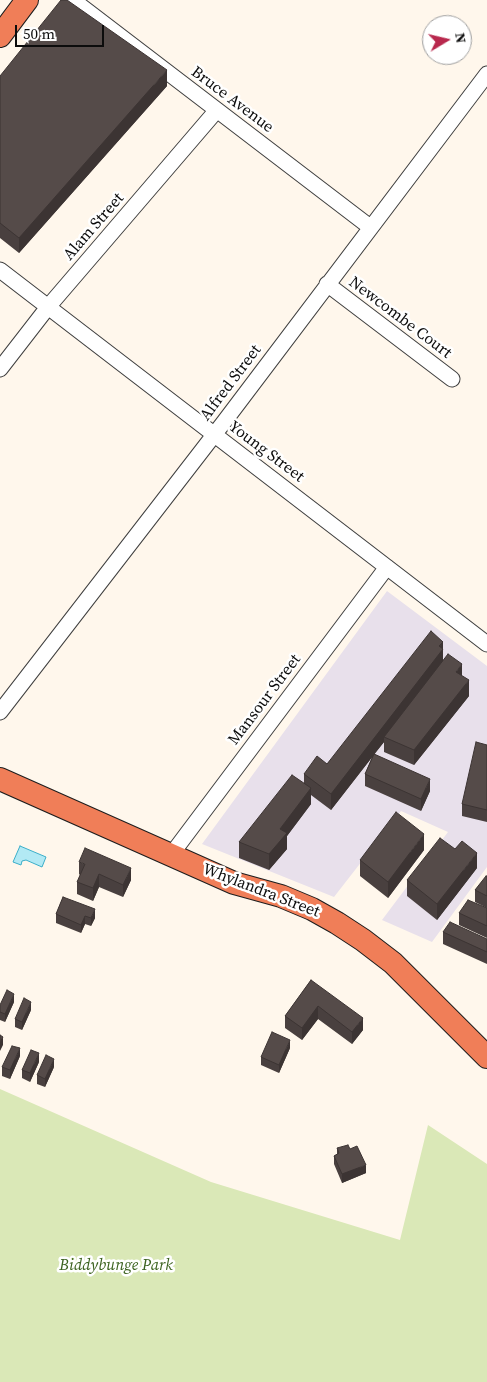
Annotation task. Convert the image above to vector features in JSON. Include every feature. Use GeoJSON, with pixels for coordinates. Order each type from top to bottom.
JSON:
{"type":"FeatureCollection","features":[{"type":"Feature","properties":{"kind":"highway"},"geometry":{"type":"LineString","coordinates":[[0,36],[27,0]]}},
{"type":"Feature","properties":{"kind":"highway","name":"Whylandra Street"},"geometry":{"type":"LineString","coordinates":[[0,779],[234,883],[281,896],[312,909],[350,931],[393,963],[487,1057]]}},
{"type":"Feature","properties":{"kind":"street","name":"Bruce Avenue"},"geometry":{"type":"LineString","coordinates":[[73,0],[370,228]]}},
{"type":"Feature","properties":{"kind":"street","name":"Alfred Street"},"geometry":{"type":"LineString","coordinates":[[0,712],[487,74]]}},
{"type":"Feature","properties":{"kind":"street","name":"Alam Street"},"geometry":{"type":"LineString","coordinates":[[0,369],[48,307],[217,110]]}},
{"type":"Feature","properties":{"kind":"street","name":"Young Street"},"geometry":{"type":"LineString","coordinates":[[0,270],[487,644]]}},
{"type":"Feature","properties":{"kind":"street","name":"Newcombe Court"},"geometry":{"type":"LineString","coordinates":[[327,284],[452,379]]}},
{"type":"Feature","properties":{"kind":"street","name":"Mansour Street"},"geometry":{"type":"LineString","coordinates":[[171,855],[387,567]]}},
{"type":"Feature","properties":{"kind":"shaded area"},"geometry":{"type":"Polygon","coordinates":[[[387,591],[487,666],[487,867],[432,942],[382,920],[448,832],[401,811],[334,897],[202,844],[387,591]]]}},
{"type":"Feature","properties":{"kind":"green space","name":"Biddybunge Park"},"geometry":{"type":"Polygon","coordinates":[[[0,1089],[211,1182],[400,1240],[428,1125],[487,1164],[487,1382],[0,1382],[0,1089]]]}},
{"type":"Feature","properties":{"kind":"water"},"geometry":{"type":"Polygon","coordinates":[[[20,846],[46,857],[42,867],[26,860],[22,861],[21,865],[13,862],[20,846]]]}},
{"type":"Feature","properties":{"kind":"building"},"geometry":{"type":"Polygon","coordinates":[[[61,0],[67,0],[167,70],[19,238],[0,223],[0,76],[61,0]]]}},
{"type":"Feature","properties":{"kind":"building"},"geometry":{"type":"Polygon","coordinates":[[[431,631],[443,642],[439,646],[443,649],[331,794],[304,774],[317,756],[327,764],[431,631]]]}},
{"type":"Feature","properties":{"kind":"building"},"geometry":{"type":"Polygon","coordinates":[[[448,654],[462,664],[456,672],[469,680],[414,750],[384,737],[448,654]]]}},
{"type":"Feature","properties":{"kind":"building"},"geometry":{"type":"Polygon","coordinates":[[[476,742],[487,745],[487,810],[462,804],[476,742]]]}},
{"type":"Feature","properties":{"kind":"building"},"geometry":{"type":"Polygon","coordinates":[[[374,754],[430,779],[421,799],[365,774],[374,754]]]}},
{"type":"Feature","properties":{"kind":"building"},"geometry":{"type":"Polygon","coordinates":[[[292,775],[311,788],[280,829],[287,833],[269,854],[239,842],[292,775]]]}},
{"type":"Feature","properties":{"kind":"building"},"geometry":{"type":"Polygon","coordinates":[[[396,812],[424,834],[388,882],[360,860],[396,812]]]}},
{"type":"Feature","properties":{"kind":"building"},"geometry":{"type":"Polygon","coordinates":[[[440,838],[455,849],[462,841],[477,853],[437,904],[407,880],[440,838]]]}},
{"type":"Feature","properties":{"kind":"building"},"geometry":{"type":"Polygon","coordinates":[[[85,848],[131,868],[123,885],[99,874],[93,888],[77,882],[85,864],[79,862],[85,848]]]}},
{"type":"Feature","properties":{"kind":"building"},"geometry":{"type":"Polygon","coordinates":[[[487,876],[487,896],[475,890],[487,876]]]}},
{"type":"Feature","properties":{"kind":"building"},"geometry":{"type":"Polygon","coordinates":[[[63,897],[95,909],[91,918],[85,916],[81,925],[56,914],[63,897]]]}},
{"type":"Feature","properties":{"kind":"building"},"geometry":{"type":"Polygon","coordinates":[[[468,900],[487,908],[487,926],[459,913],[468,900]]]}},
{"type":"Feature","properties":{"kind":"building"},"geometry":{"type":"Polygon","coordinates":[[[450,922],[487,939],[487,952],[443,932],[450,922]]]}},
{"type":"Feature","properties":{"kind":"building"},"geometry":{"type":"Polygon","coordinates":[[[311,980],[363,1018],[352,1032],[318,1006],[302,1028],[285,1016],[311,980]]]}},
{"type":"Feature","properties":{"kind":"building"},"geometry":{"type":"Polygon","coordinates":[[[7,990],[14,994],[5,1014],[0,1012],[0,1005],[7,990]]]}},
{"type":"Feature","properties":{"kind":"building"},"geometry":{"type":"Polygon","coordinates":[[[24,998],[31,1002],[22,1022],[15,1019],[24,998]]]}},
{"type":"Feature","properties":{"kind":"building"},"geometry":{"type":"Polygon","coordinates":[[[272,1032],[290,1040],[279,1065],[261,1057],[272,1032]]]}},
{"type":"Feature","properties":{"kind":"building"},"geometry":{"type":"Polygon","coordinates":[[[12,1046],[20,1048],[10,1070],[2,1067],[12,1046]]]}},
{"type":"Feature","properties":{"kind":"building"},"geometry":{"type":"Polygon","coordinates":[[[31,1050],[39,1053],[30,1073],[22,1070],[31,1050]]]}},
{"type":"Feature","properties":{"kind":"building"},"geometry":{"type":"Polygon","coordinates":[[[46,1055],[54,1059],[45,1079],[37,1075],[46,1055]]]}},
{"type":"Feature","properties":{"kind":"building"},"geometry":{"type":"Polygon","coordinates":[[[348,1145],[350,1149],[357,1146],[366,1165],[342,1174],[334,1156],[339,1153],[337,1148],[348,1145]]]}}]}
